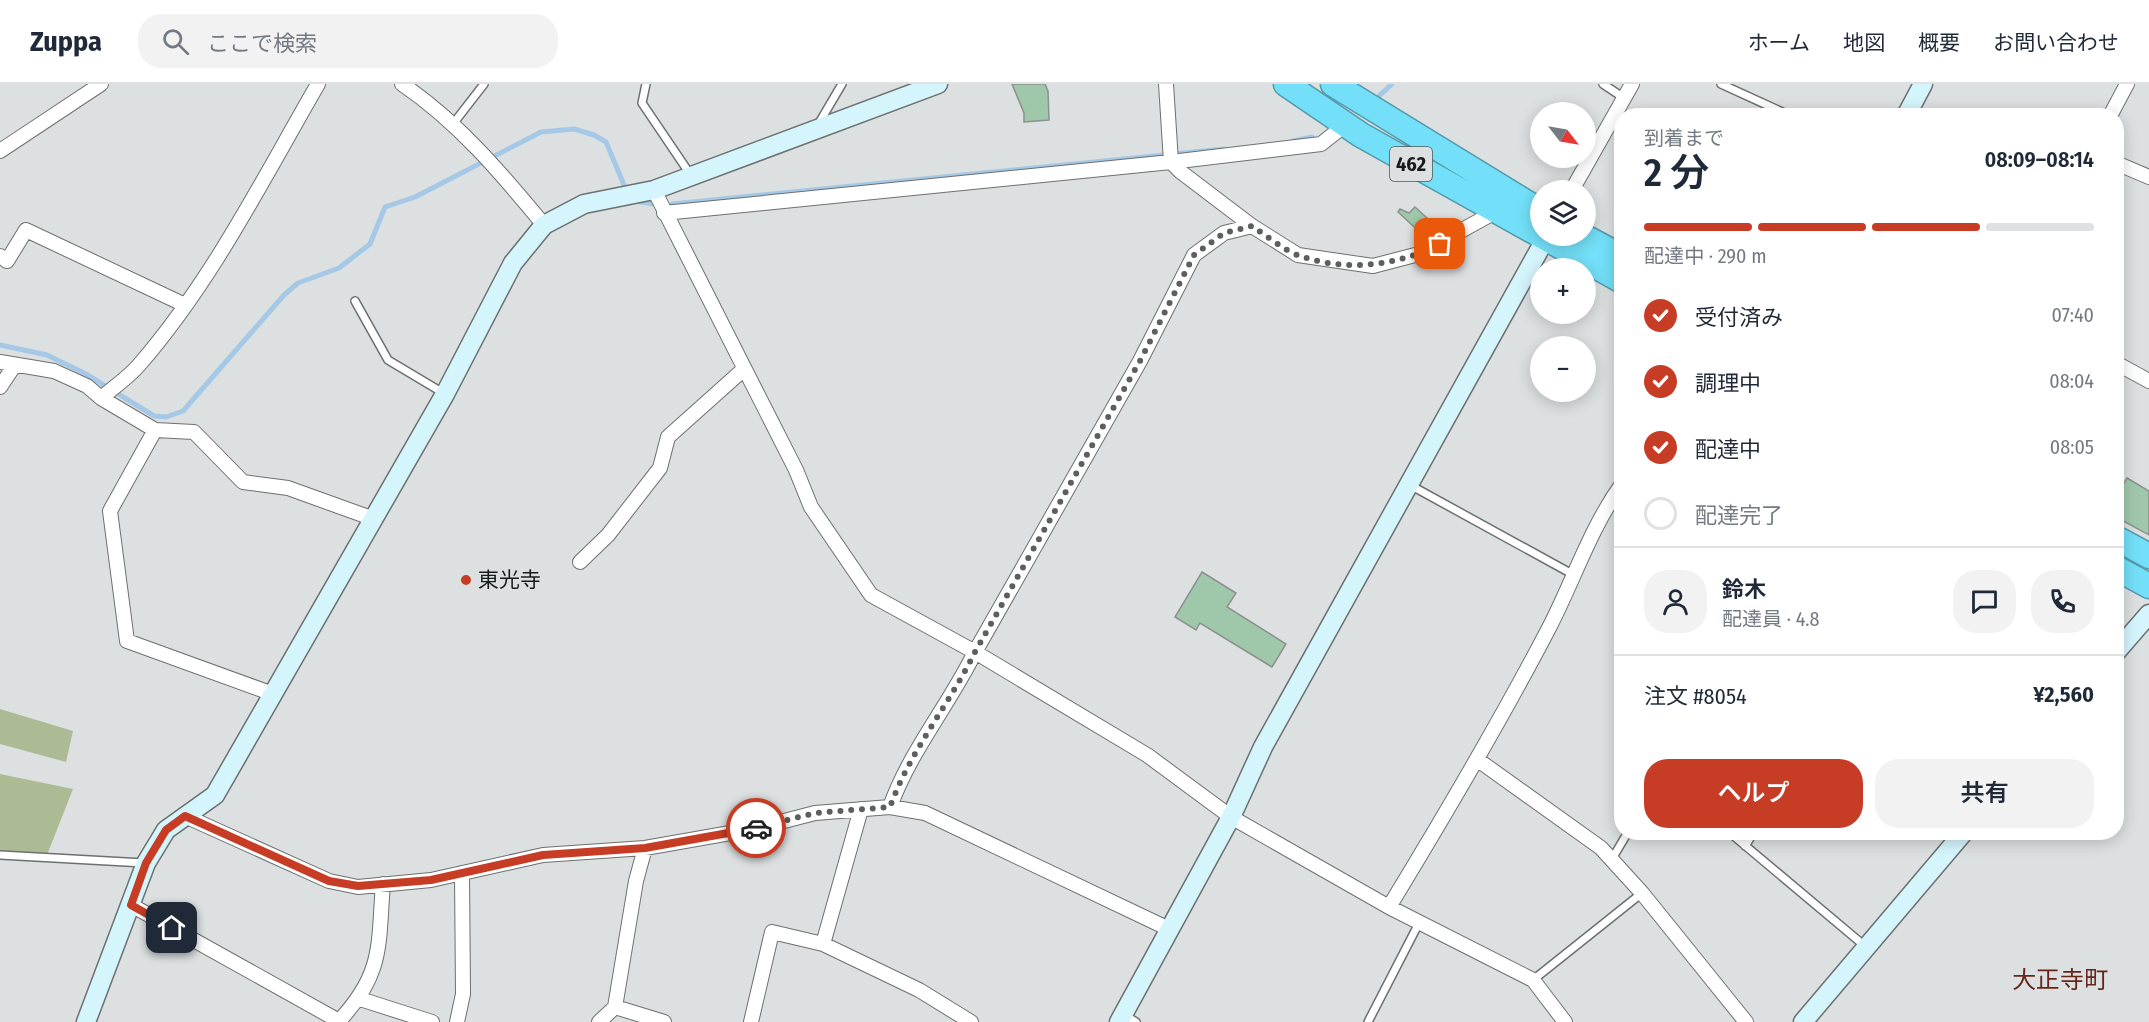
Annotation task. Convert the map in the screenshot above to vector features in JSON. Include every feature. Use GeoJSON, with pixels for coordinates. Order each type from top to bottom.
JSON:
{"type":"FeatureCollection","features":[{"type":"Feature","properties":{"kind":"highway","name":"462"},"geometry":{"type":"LineString","coordinates":[[1286,84],[1346,125],[1495,212],[1530,229]]}},
{"type":"Feature","properties":{"kind":"highway","name":"462"},"geometry":{"type":"LineString","coordinates":[[1333,84],[1530,205]]}},
{"type":"Feature","properties":{"kind":"highway"},"geometry":{"type":"LineString","coordinates":[[1596,243],[1614,253]]}},
{"type":"Feature","properties":{"kind":"highway","name":"462"},"geometry":{"type":"LineString","coordinates":[[1561,246],[1614,276]]}},
{"type":"Feature","properties":{"kind":"highway"},"geometry":{"type":"LineString","coordinates":[[2124,542],[2149,556]]}},
{"type":"Feature","properties":{"kind":"highway"},"geometry":{"type":"LineString","coordinates":[[2124,572],[2149,586]]}},
{"type":"Feature","properties":{"kind":"street"},"geometry":{"type":"LineString","coordinates":[[0,151],[101,84]]}},
{"type":"Feature","properties":{"kind":"street"},"geometry":{"type":"LineString","coordinates":[[101,398],[138,366],[185,305],[213,264],[318,84]]}},
{"type":"Feature","properties":{"kind":"street"},"geometry":{"type":"LineString","coordinates":[[402,84],[453,124],[496,166],[544,225]]}},
{"type":"Feature","properties":{"kind":"street"},"geometry":{"type":"LineString","coordinates":[[86,1022],[146,863],[166,830],[215,795],[445,394],[513,263],[544,225],[584,204],[654,190],[938,84]]}},
{"type":"Feature","properties":{"kind":"street"},"geometry":{"type":"LineString","coordinates":[[1166,84],[1171,157],[1181,172],[1252,226],[1298,255],[1373,266],[1419,254],[1495,212]]}},
{"type":"Feature","properties":{"kind":"street"},"geometry":{"type":"LineString","coordinates":[[1618,108],[1632,84]]}},
{"type":"Feature","properties":{"kind":"street"},"geometry":{"type":"LineString","coordinates":[[1910,108],[1923,84]]}},
{"type":"Feature","properties":{"kind":"street"},"geometry":{"type":"LineString","coordinates":[[2114,108],[2127,84]]}},
{"type":"Feature","properties":{"kind":"street"},"geometry":{"type":"LineString","coordinates":[[1578,180],[1614,116]]}},
{"type":"Feature","properties":{"kind":"street"},"geometry":{"type":"LineString","coordinates":[[664,213],[1171,157],[1321,144],[1346,125]]}},
{"type":"Feature","properties":{"kind":"street"},"geometry":{"type":"LineString","coordinates":[[2124,166],[2149,177]]}},
{"type":"Feature","properties":{"kind":"street"},"geometry":{"type":"LineString","coordinates":[[654,190],[796,470],[811,507],[871,595],[975,652],[1147,755],[1231,817],[1389,907],[1533,980],[1565,1022]]}},
{"type":"Feature","properties":{"kind":"street"},"geometry":{"type":"LineString","coordinates":[[890,807],[902,774],[957,689],[975,652],[1140,361],[1194,255],[1224,233],[1252,226]]}},
{"type":"Feature","properties":{"kind":"street"},"geometry":{"type":"LineString","coordinates":[[0,256],[7,261],[26,230],[185,305]]}},
{"type":"Feature","properties":{"kind":"street"},"geometry":{"type":"LineString","coordinates":[[1126,1019],[1169,929],[1231,817],[1263,747],[1539,246]]}},
{"type":"Feature","properties":{"kind":"street"},"geometry":{"type":"LineString","coordinates":[[0,387],[7,364],[54,371],[87,386],[101,398],[155,430],[194,432],[243,482],[288,488],[374,519]]}},
{"type":"Feature","properties":{"kind":"street"},"geometry":{"type":"LineString","coordinates":[[2124,366],[2146,374]]}},
{"type":"Feature","properties":{"kind":"street"},"geometry":{"type":"LineString","coordinates":[[580,562],[608,535],[660,468],[668,437],[744,369]]}},
{"type":"Feature","properties":{"kind":"street"},"geometry":{"type":"LineString","coordinates":[[155,430],[110,511],[127,641],[273,694]]}},
{"type":"Feature","properties":{"kind":"street"},"geometry":{"type":"LineString","coordinates":[[1389,907],[1478,760],[1550,625],[1606,506],[1614,495]]}},
{"type":"Feature","properties":{"kind":"street"},"geometry":{"type":"LineString","coordinates":[[2124,643],[2149,614]]}},
{"type":"Feature","properties":{"kind":"street"},"geometry":{"type":"LineString","coordinates":[[1478,760],[1601,848],[1642,893],[1746,1022]]}},
{"type":"Feature","properties":{"kind":"street"},"geometry":{"type":"LineString","coordinates":[[185,816],[329,881],[358,886],[431,880],[543,855],[645,848],[753,829],[815,813],[890,807],[926,813],[1169,929]]}},
{"type":"Feature","properties":{"kind":"street"},"geometry":{"type":"LineString","coordinates":[[823,944],[861,809]]}},
{"type":"Feature","properties":{"kind":"street"},"geometry":{"type":"LineString","coordinates":[[1803,1022],[1957,840]]}},
{"type":"Feature","properties":{"kind":"street"},"geometry":{"type":"LineString","coordinates":[[599,1022],[615,1007],[636,881],[645,848]]}},
{"type":"Feature","properties":{"kind":"street"},"geometry":{"type":"LineString","coordinates":[[457,1022],[464,994],[462,873]]}},
{"type":"Feature","properties":{"kind":"street"},"geometry":{"type":"LineString","coordinates":[[131,905],[338,1021],[360,999],[376,965],[383,884]]}},
{"type":"Feature","properties":{"kind":"street"},"geometry":{"type":"LineString","coordinates":[[751,1022],[772,932],[823,944],[919,990],[971,1022]]}},
{"type":"Feature","properties":{"kind":"street"},"geometry":{"type":"LineString","coordinates":[[360,999],[432,1022]]}},
{"type":"Feature","properties":{"kind":"street"},"geometry":{"type":"LineString","coordinates":[[615,1007],[664,1022]]}},
{"type":"Feature","properties":{"kind":"lane"},"geometry":{"type":"LineString","coordinates":[[453,124],[484,84]]}},
{"type":"Feature","properties":{"kind":"lane"},"geometry":{"type":"LineString","coordinates":[[646,84],[642,103],[691,176]]}},
{"type":"Feature","properties":{"kind":"lane"},"geometry":{"type":"LineString","coordinates":[[815,130],[842,84]]}},
{"type":"Feature","properties":{"kind":"lane"},"geometry":{"type":"LineString","coordinates":[[1603,84],[1624,98]]}},
{"type":"Feature","properties":{"kind":"lane"},"geometry":{"type":"LineString","coordinates":[[1721,84],[1774,108]]}},
{"type":"Feature","properties":{"kind":"lane"},"geometry":{"type":"LineString","coordinates":[[355,301],[388,360],[445,394]]}},
{"type":"Feature","properties":{"kind":"lane"},"geometry":{"type":"LineString","coordinates":[[1408,484],[1574,575]]}},
{"type":"Feature","properties":{"kind":"lane"},"geometry":{"type":"LineString","coordinates":[[1612,860],[1623,840]]}},
{"type":"Feature","properties":{"kind":"lane"},"geometry":{"type":"LineString","coordinates":[[1738,840],[1866,947]]}},
{"type":"Feature","properties":{"kind":"lane"},"geometry":{"type":"LineString","coordinates":[[1745,846],[1749,840]]}},
{"type":"Feature","properties":{"kind":"lane"},"geometry":{"type":"LineString","coordinates":[[0,855],[146,863]]}},
{"type":"Feature","properties":{"kind":"lane"},"geometry":{"type":"LineString","coordinates":[[1533,980],[1642,893]]}},
{"type":"Feature","properties":{"kind":"lane"},"geometry":{"type":"LineString","coordinates":[[1368,1022],[1419,923]]}},
{"type":"Feature","properties":{"kind":"green space"},"geometry":{"type":"Polygon","coordinates":[[[0,709],[73,731],[66,762],[0,744],[0,709]]]}},
{"type":"Feature","properties":{"kind":"green space"},"geometry":{"type":"Polygon","coordinates":[[[0,774],[73,789],[47,855],[0,852],[0,774]]]}},
{"type":"Feature","properties":{"kind":"building"},"geometry":{"type":"Polygon","coordinates":[[[1012,84],[1045,84],[1048,91],[1049,120],[1024,122],[1024,113],[1012,84]]]}},
{"type":"Feature","properties":{"kind":"building"},"geometry":{"type":"Polygon","coordinates":[[[1415,207],[1438,228],[1427,239],[1398,212],[1400,209],[1409,213],[1415,207]]]}},
{"type":"Feature","properties":{"kind":"building"},"geometry":{"type":"Polygon","coordinates":[[[2127,478],[2149,491],[2149,535],[2124,521],[2124,483],[2127,478]]]}},
{"type":"Feature","properties":{"kind":"building"},"geometry":{"type":"Polygon","coordinates":[[[1202,572],[1236,593],[1227,607],[1286,644],[1272,667],[1200,623],[1196,630],[1175,617],[1202,572]]]}},
{"type":"Feature","properties":{"kind":"waterway"},"geometry":{"type":"LineString","coordinates":[[1379,96],[1392,84]]}},
{"type":"Feature","properties":{"kind":"waterway"},"geometry":{"type":"LineString","coordinates":[[0,345],[47,355],[86,374],[154,416],[166,417],[183,411],[284,295],[298,283],[339,268],[370,244],[385,207],[415,197],[541,132],[574,129],[594,135],[606,142],[624,185]]}},
{"type":"Feature","properties":{"kind":"waterway"},"geometry":{"type":"LineString","coordinates":[[1293,141],[1312,137]]}},
{"type":"Feature","properties":{"kind":"waterway"},"geometry":{"type":"LineString","coordinates":[[672,204],[1224,149]]}},
{"type":"Feature","properties":{"kind":"waterway"},"geometry":{"type":"LineString","coordinates":[[640,202],[655,204]]}},
{"type":"Feature","properties":{"kind":"way so far"},"geometry":{"type":"LineString","coordinates":[[756,828],[815,813],[890,807],[902,774],[957,689],[975,652],[1140,361],[1194,255],[1224,233],[1252,226],[1298,255],[1319,260],[1373,266],[1399,261],[1440,244]]}},
{"type":"Feature","properties":{"kind":"place","name":"東光寺"},"geometry":{"type":"Point","coordinates":[466,580]}},
{"type":"Feature","properties":{"kind":"district","name":"大正寺町"},"geometry":{"type":"Point","coordinates":[2060,980]}},
{"type":"Feature","properties":{"kind":"route"},"geometry":{"type":"LineString","coordinates":[[172,928],[131,905],[146,863],[166,830],[185,816],[329,881],[358,886],[431,880],[543,855],[645,848],[756,828]]}}]}
